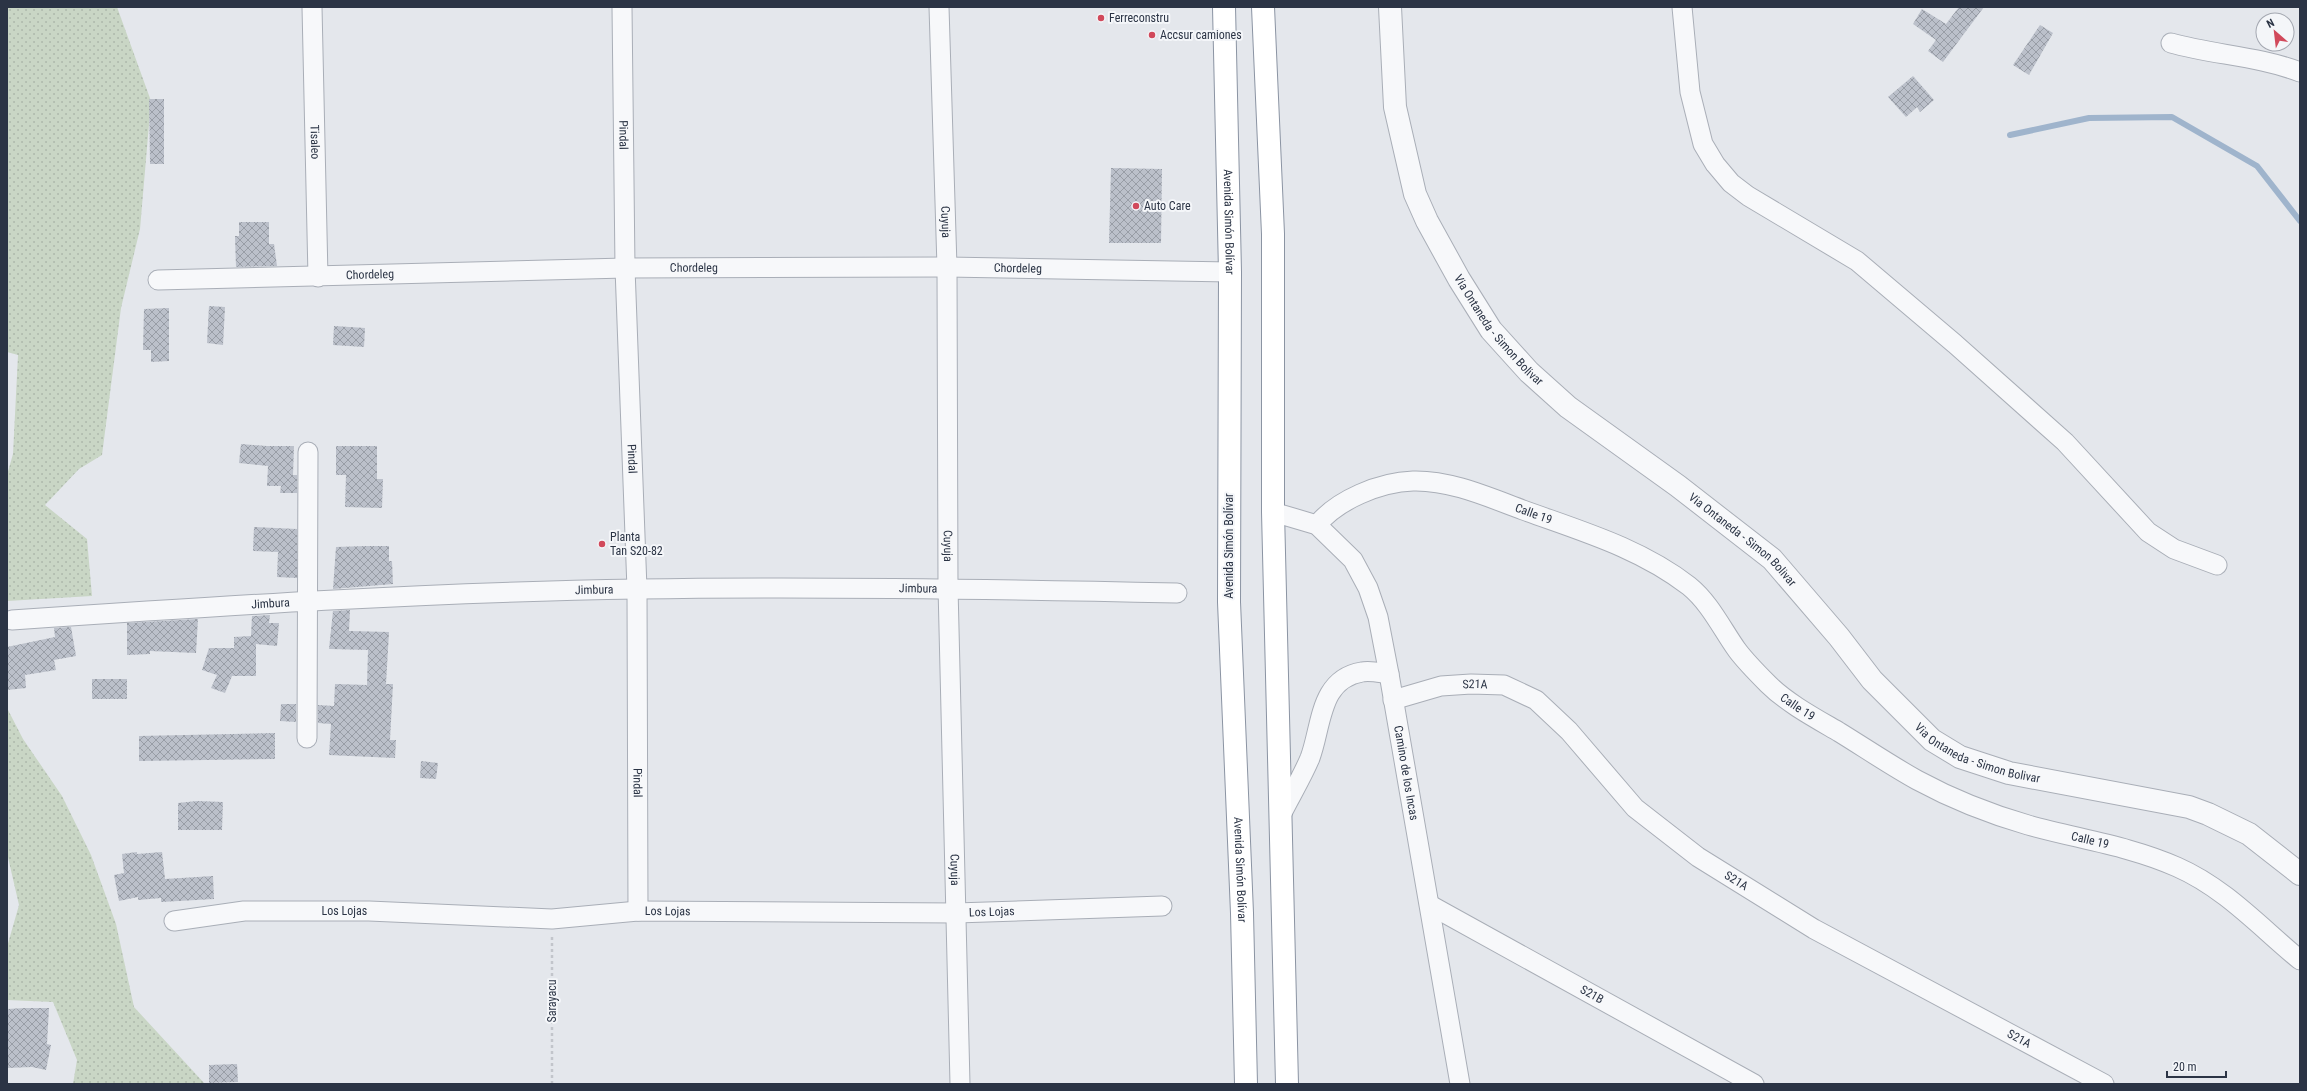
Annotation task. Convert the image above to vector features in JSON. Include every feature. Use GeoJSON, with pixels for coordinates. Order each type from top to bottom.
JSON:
{"type":"FeatureCollection","features":[{"type":"Feature","properties":{"kind":"highway","name":"Avenida Simón Bolívar"},"geometry":{"type":"LineString","coordinates":[[1224,7],[1230,272],[1229,602],[1242,914],[1246,1084]]}},
{"type":"Feature","properties":{"kind":"highway"},"geometry":{"type":"LineString","coordinates":[[1263,7],[1273,234],[1274,512],[1287,1084]]}},
{"type":"Feature","properties":{"kind":"street","name":"Tisaleo"},"geometry":{"type":"LineString","coordinates":[[312,7],[318,277]]}},
{"type":"Feature","properties":{"kind":"street","name":"Pindal"},"geometry":{"type":"LineString","coordinates":[[622,7],[625,268],[637,589],[638,911]]}},
{"type":"Feature","properties":{"kind":"street","name":"Cuyuja"},"geometry":{"type":"LineString","coordinates":[[939,7],[947,267],[948,587],[960,1084]]}},
{"type":"Feature","properties":{"kind":"street","name":"Via Ontaneda - Simon Bolivar"},"geometry":{"type":"LineString","coordinates":[[1390,7],[1395,107],[1415,194],[1427,221],[1459,279],[1491,330],[1529,372],[1568,407],[1678,486],[1772,559],[1839,637],[1872,680],[1932,740],[1960,757],[2009,773],[2189,807],[2208,814],[2249,834],[2300,874]]}},
{"type":"Feature","properties":{"kind":"street"},"geometry":{"type":"LineString","coordinates":[[1682,7],[1690,92],[1703,144],[1715,164],[1731,183],[1748,196],[1857,261],[1955,344],[2065,442],[2148,532],[2174,549],[2217,566]]}},
{"type":"Feature","properties":{"kind":"street"},"geometry":{"type":"LineString","coordinates":[[2171,43],[2199,51],[2275,63],[2300,72]]}},
{"type":"Feature","properties":{"kind":"street","name":"Chordeleg"},"geometry":{"type":"LineString","coordinates":[[158,280],[625,268],[947,267],[1230,272]]}},
{"type":"Feature","properties":{"kind":"street"},"geometry":{"type":"LineString","coordinates":[[307,738],[308,452]]}},
{"type":"Feature","properties":{"kind":"street","name":"Calle 19"},"geometry":{"type":"LineString","coordinates":[[1317,526],[1327,513],[1343,502],[1376,488],[1410,481],[1433,482],[1486,497],[1616,544],[1641,555],[1691,588],[1712,612],[1739,652],[1771,687],[1806,712],[1916,780],[1968,805],[2028,825],[2107,844],[2178,867],[2209,884],[2244,909],[2300,960]]}},
{"type":"Feature","properties":{"kind":"street","name":"Camino de los Incas"},"geometry":{"type":"LineString","coordinates":[[1274,512],[1317,526],[1353,560],[1368,588],[1378,617],[1430,905],[1460,1084]]}},
{"type":"Feature","properties":{"kind":"street","name":"Jimbura"},"geometry":{"type":"LineString","coordinates":[[12,620],[308,600],[637,589],[948,587],[1177,593]]}},
{"type":"Feature","properties":{"kind":"street"},"geometry":{"type":"LineString","coordinates":[[1282,813],[1310,758],[1324,704],[1332,688],[1339,682],[1362,671],[1389,674]]}},
{"type":"Feature","properties":{"kind":"street","name":"S21A"},"geometry":{"type":"LineString","coordinates":[[1393,700],[1440,686],[1471,684],[1504,685],[1536,700],[1569,731],[1636,808],[1698,857],[1814,929],[2104,1084]]}},
{"type":"Feature","properties":{"kind":"street","name":"S21B"},"geometry":{"type":"LineString","coordinates":[[1430,905],[1754,1084]]}},
{"type":"Feature","properties":{"kind":"street","name":"Los Lojas"},"geometry":{"type":"LineString","coordinates":[[174,921],[244,911],[369,911],[552,919],[638,911],[956,913],[1162,906]]}},
{"type":"Feature","properties":{"kind":"path","name":"Sarayacu"},"geometry":{"type":"LineString","coordinates":[[552,919],[552,1084]]}},
{"type":"Feature","properties":{"kind":"green space"},"geometry":{"type":"Polygon","coordinates":[[[7,7],[117,7],[151,101],[140,229],[121,308],[102,455],[79,469],[45,505],[87,539],[92,596],[7,601],[7,475],[13,454],[18,355],[7,352],[7,7]]]}},
{"type":"Feature","properties":{"kind":"green space"},"geometry":{"type":"Polygon","coordinates":[[[7,708],[23,739],[62,796],[91,855],[116,924],[134,1007],[205,1084],[73,1084],[77,1060],[53,1002],[7,1000],[7,947],[19,905],[7,853],[7,708]]]}},
{"type":"Feature","properties":{"kind":"building"},"geometry":{"type":"Polygon","coordinates":[[[1959,7],[1984,7],[1943,62],[1928,51],[1936,40],[1913,24],[1922,9],[1946,24],[1959,7]]]}},
{"type":"Feature","properties":{"kind":"building"},"geometry":{"type":"Polygon","coordinates":[[[2040,25],[2053,33],[2029,75],[2013,65],[2040,25]]]}},
{"type":"Feature","properties":{"kind":"building"},"geometry":{"type":"Polygon","coordinates":[[[1913,76],[1934,100],[1920,112],[1917,107],[1906,117],[1888,97],[1913,76]]]}},
{"type":"Feature","properties":{"kind":"building"},"geometry":{"type":"Polygon","coordinates":[[[149,99],[164,99],[164,164],[150,164],[149,99]]]}},
{"type":"Feature","properties":{"kind":"building","name":"Auto Care"},"geometry":{"type":"Polygon","coordinates":[[[1111,168],[1162,169],[1161,243],[1109,243],[1111,168]]]}},
{"type":"Feature","properties":{"kind":"building"},"geometry":{"type":"Polygon","coordinates":[[[239,222],[269,222],[269,244],[274,244],[277,266],[236,267],[235,236],[239,236],[239,222]]]}},
{"type":"Feature","properties":{"kind":"building"},"geometry":{"type":"Polygon","coordinates":[[[209,306],[225,307],[223,345],[207,343],[209,306]]]}},
{"type":"Feature","properties":{"kind":"building"},"geometry":{"type":"Polygon","coordinates":[[[169,308],[169,361],[151,362],[151,350],[143,350],[144,309],[169,308]]]}},
{"type":"Feature","properties":{"kind":"building"},"geometry":{"type":"Polygon","coordinates":[[[334,326],[365,328],[364,347],[333,345],[334,326]]]}},
{"type":"Feature","properties":{"kind":"building"},"geometry":{"type":"Polygon","coordinates":[[[241,444],[294,446],[293,475],[297,475],[297,493],[280,493],[281,486],[267,486],[268,466],[239,463],[241,444]]]}},
{"type":"Feature","properties":{"kind":"building"},"geometry":{"type":"Polygon","coordinates":[[[336,446],[377,446],[377,479],[383,479],[382,508],[345,507],[346,475],[336,475],[336,446]]]}},
{"type":"Feature","properties":{"kind":"building"},"geometry":{"type":"Polygon","coordinates":[[[254,527],[297,529],[297,578],[277,577],[278,552],[253,551],[254,527]]]}},
{"type":"Feature","properties":{"kind":"building"},"geometry":{"type":"Polygon","coordinates":[[[389,546],[389,561],[392,561],[393,584],[333,589],[336,547],[389,546]]]}},
{"type":"Feature","properties":{"kind":"building"},"geometry":{"type":"Polygon","coordinates":[[[350,610],[349,631],[389,632],[386,684],[393,684],[390,740],[396,740],[395,758],[329,755],[331,724],[318,723],[318,705],[334,706],[335,684],[367,685],[368,650],[329,649],[333,611],[350,610]]]}},
{"type":"Feature","properties":{"kind":"building"},"geometry":{"type":"Polygon","coordinates":[[[270,615],[269,623],[279,623],[277,646],[256,644],[256,676],[232,676],[225,693],[211,688],[217,675],[202,670],[209,648],[234,648],[234,637],[251,636],[252,616],[270,615]]]}},
{"type":"Feature","properties":{"kind":"building"},"geometry":{"type":"Polygon","coordinates":[[[198,619],[196,653],[150,651],[150,654],[127,655],[127,623],[198,619]]]}},
{"type":"Feature","properties":{"kind":"building"},"geometry":{"type":"Polygon","coordinates":[[[71,627],[76,656],[54,660],[56,670],[25,675],[26,688],[7,690],[7,647],[55,637],[54,628],[71,627]]]}},
{"type":"Feature","properties":{"kind":"building"},"geometry":{"type":"Polygon","coordinates":[[[92,679],[127,679],[127,699],[92,699],[92,679]]]}},
{"type":"Feature","properties":{"kind":"building"},"geometry":{"type":"Polygon","coordinates":[[[281,704],[296,704],[296,722],[280,721],[281,704]]]}},
{"type":"Feature","properties":{"kind":"building"},"geometry":{"type":"Polygon","coordinates":[[[275,733],[275,759],[139,761],[139,736],[275,733]]]}},
{"type":"Feature","properties":{"kind":"building"},"geometry":{"type":"Polygon","coordinates":[[[421,761],[438,763],[436,779],[420,778],[421,761]]]}},
{"type":"Feature","properties":{"kind":"building"},"geometry":{"type":"Polygon","coordinates":[[[197,801],[223,802],[222,830],[178,830],[178,803],[197,801]]]}},
{"type":"Feature","properties":{"kind":"building"},"geometry":{"type":"Polygon","coordinates":[[[137,852],[137,854],[162,852],[165,879],[213,876],[214,899],[161,902],[161,898],[138,900],[138,897],[119,901],[114,875],[124,873],[122,854],[137,852]]]}},
{"type":"Feature","properties":{"kind":"building"},"geometry":{"type":"Polygon","coordinates":[[[49,1008],[47,1044],[51,1045],[46,1070],[32,1067],[7,1068],[7,1009],[49,1008]]]}},
{"type":"Feature","properties":{"kind":"building"},"geometry":{"type":"Polygon","coordinates":[[[237,1064],[238,1082],[209,1083],[209,1065],[237,1064]]]}},
{"type":"Feature","properties":{"kind":"waterway"},"geometry":{"type":"LineString","coordinates":[[2010,135],[2089,118],[2172,117],[2257,166],[2300,221]]}},
{"type":"Feature","properties":{"kind":"place","name":"Ferreconstru"},"geometry":{"type":"Point","coordinates":[1101,18]}},
{"type":"Feature","properties":{"kind":"place","name":"Accsur camiones"},"geometry":{"type":"Point","coordinates":[1152,35]}},
{"type":"Feature","properties":{"kind":"place","name":"Auto Care"},"geometry":{"type":"Point","coordinates":[1136,206]}},
{"type":"Feature","properties":{"kind":"place","name":"Planta Tan S20-82"},"geometry":{"type":"Point","coordinates":[602,544]}}]}
